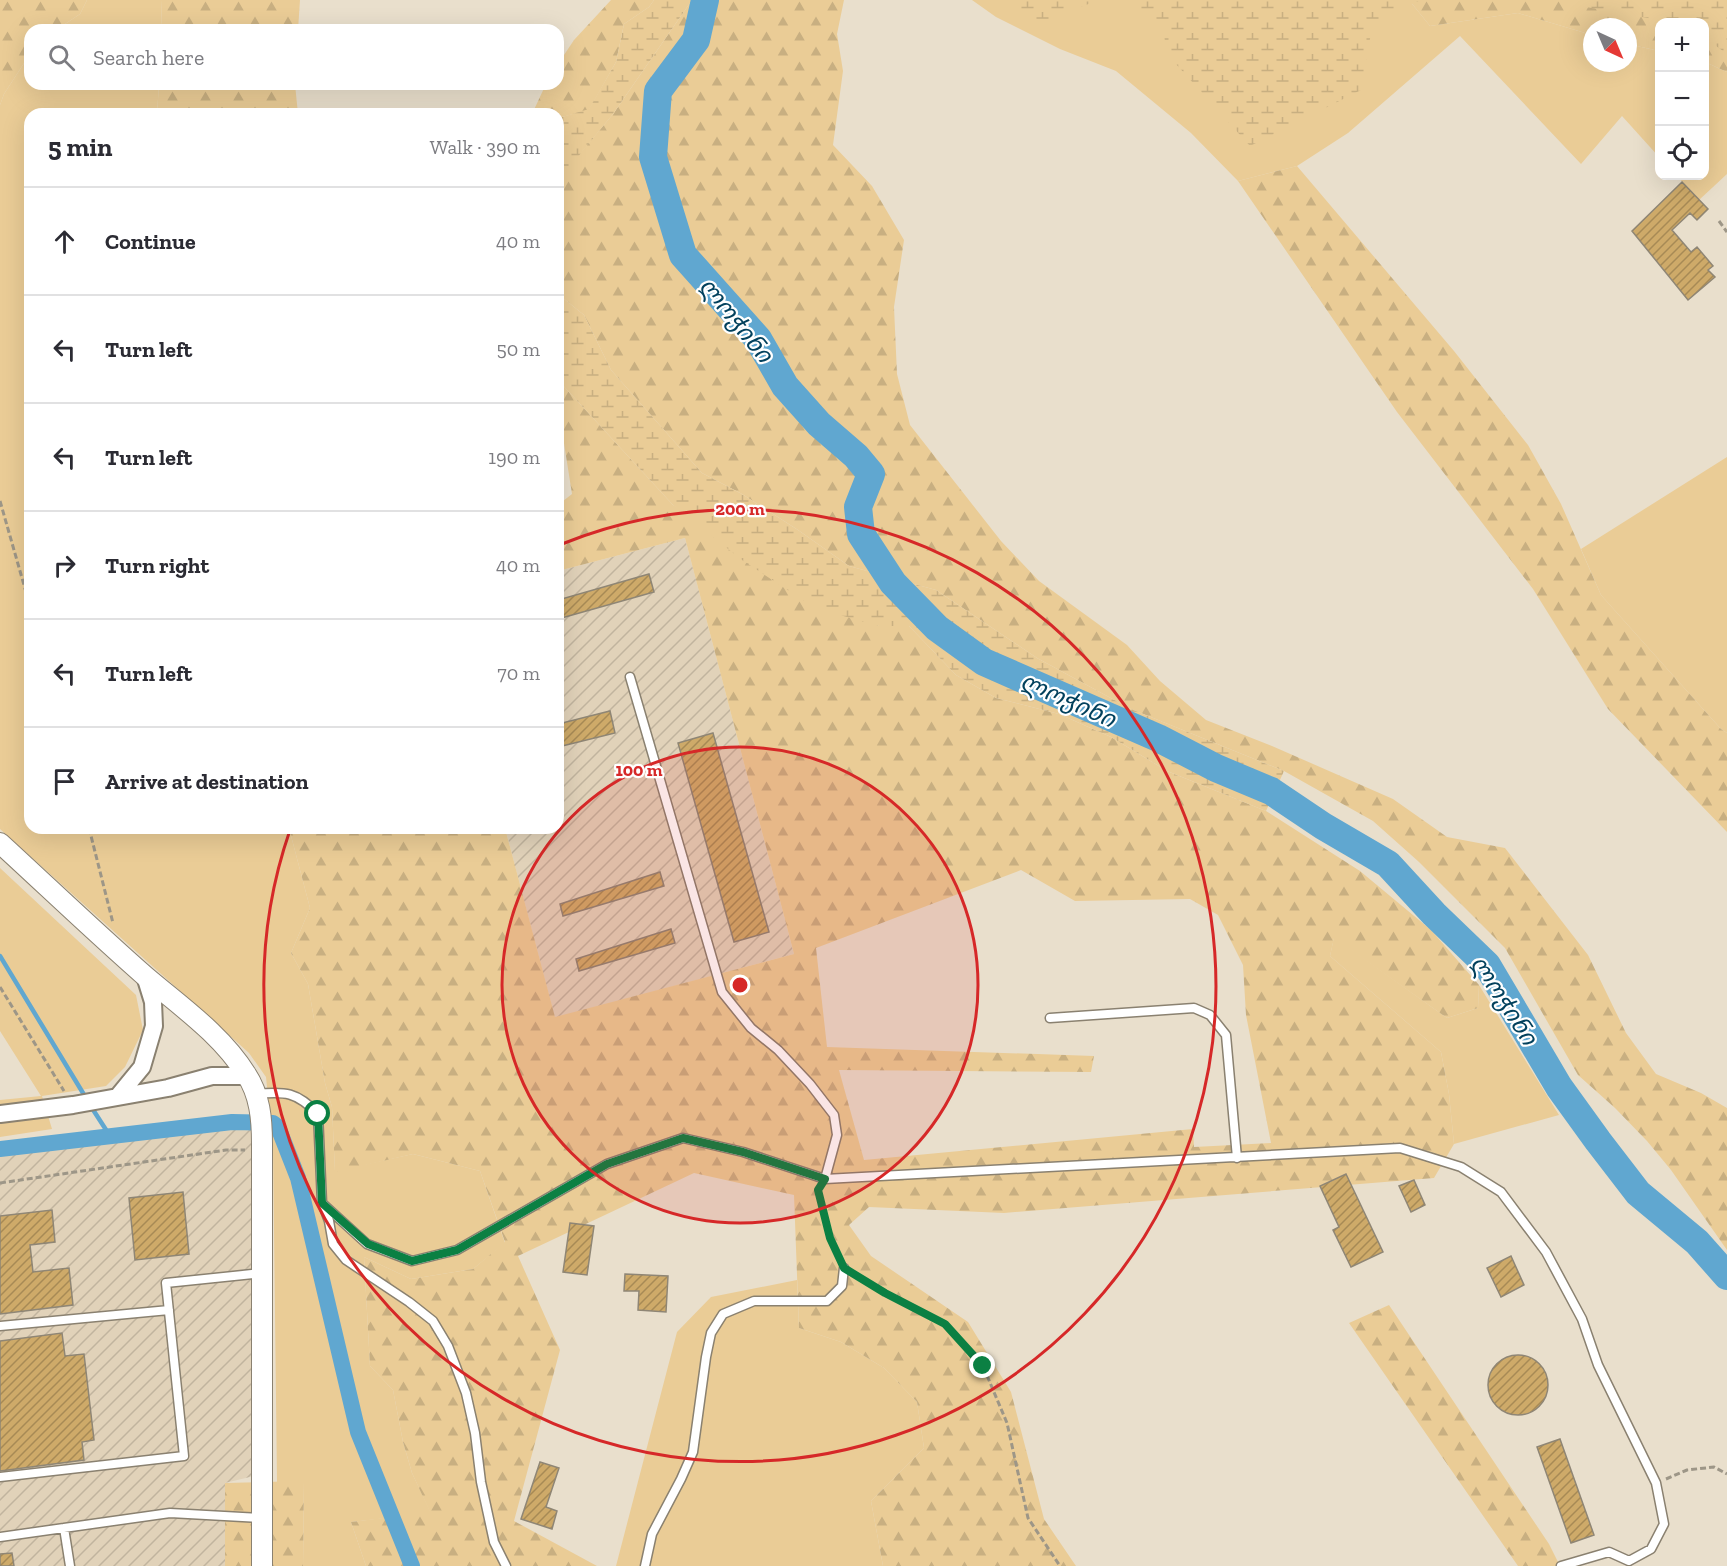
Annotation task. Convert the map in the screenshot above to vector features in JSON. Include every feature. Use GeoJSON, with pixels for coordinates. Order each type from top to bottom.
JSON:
{"type":"FeatureCollection","features":[{"type":"Feature","properties":{"kind":"street"},"geometry":{"type":"LineString","coordinates":[[0,843],[145,976],[199,1021],[234,1056],[248,1076],[256,1094],[261,1114],[262,1147],[262,1566]]}},
{"type":"Feature","properties":{"kind":"street"},"geometry":{"type":"LineString","coordinates":[[119,1095],[142,1066],[154,1026],[153,1002],[145,976]]}},
{"type":"Feature","properties":{"kind":"street"},"geometry":{"type":"LineString","coordinates":[[0,1114],[73,1105],[168,1088],[212,1076],[248,1076]]}},
{"type":"Feature","properties":{"kind":"lane"},"geometry":{"type":"LineString","coordinates":[[630,677],[722,992],[751,1028],[778,1050],[810,1084],[834,1115],[837,1135],[825,1179]]}},
{"type":"Feature","properties":{"kind":"lane"},"geometry":{"type":"LineString","coordinates":[[1050,1018],[1194,1008],[1210,1016],[1226,1035],[1238,1158]]}},
{"type":"Feature","properties":{"kind":"lane"},"geometry":{"type":"LineString","coordinates":[[256,1094],[280,1092],[306,1101],[318,1114],[322,1203],[329,1221],[333,1244],[346,1260],[409,1302],[433,1322],[448,1346],[466,1393],[494,1542],[506,1566]]}},
{"type":"Feature","properties":{"kind":"lane"},"geometry":{"type":"LineString","coordinates":[[322,1203],[368,1244],[412,1261],[457,1250],[607,1164],[683,1138],[743,1152],[825,1179],[1400,1148],[1461,1167],[1501,1192],[1546,1252],[1577,1309],[1598,1365],[1656,1483],[1664,1524],[1651,1549],[1629,1561],[1609,1552],[1561,1566]]}},
{"type":"Feature","properties":{"kind":"lane"},"geometry":{"type":"LineString","coordinates":[[645,1566],[652,1534],[693,1452],[711,1333],[723,1314],[754,1301],[827,1301],[842,1286],[844,1268]]}},
{"type":"Feature","properties":{"kind":"lane"},"geometry":{"type":"LineString","coordinates":[[0,1477],[184,1456],[166,1283],[263,1272]]}},
{"type":"Feature","properties":{"kind":"lane"},"geometry":{"type":"LineString","coordinates":[[0,1326],[169,1310]]}},
{"type":"Feature","properties":{"kind":"lane"},"geometry":{"type":"LineString","coordinates":[[0,1537],[170,1513],[262,1518]]}},
{"type":"Feature","properties":{"kind":"lane"},"geometry":{"type":"LineString","coordinates":[[64,1528],[70,1566]]}},
{"type":"Feature","properties":{"kind":"path"},"geometry":{"type":"LineString","coordinates":[[1719,221],[1727,232]]}},
{"type":"Feature","properties":{"kind":"path"},"geometry":{"type":"LineString","coordinates":[[0,501],[24,585]]}},
{"type":"Feature","properties":{"kind":"path"},"geometry":{"type":"LineString","coordinates":[[91,834],[121,954]]}},
{"type":"Feature","properties":{"kind":"path"},"geometry":{"type":"LineString","coordinates":[[0,987],[73,1105]]}},
{"type":"Feature","properties":{"kind":"path"},"geometry":{"type":"LineString","coordinates":[[0,1184],[226,1150],[262,1147]]}},
{"type":"Feature","properties":{"kind":"path"},"geometry":{"type":"LineString","coordinates":[[825,1179],[818,1190],[830,1238],[844,1268],[885,1293],[945,1324],[983,1366],[1007,1423],[1028,1518],[1060,1566]]}},
{"type":"Feature","properties":{"kind":"path"},"geometry":{"type":"LineString","coordinates":[[1656,1483],[1687,1470],[1714,1467],[1727,1474]]}},
{"type":"Feature","properties":{"kind":"shaded area"},"geometry":{"type":"Polygon","coordinates":[[[685,538],[794,954],[555,1018],[507,834],[564,834],[564,569],[685,538]]]}},
{"type":"Feature","properties":{"kind":"shaded area"},"geometry":{"type":"Polygon","coordinates":[[[232,1122],[249,1123],[262,1144],[262,1474],[225,1483],[225,1566],[0,1566],[0,1149],[232,1122]]]}},
{"type":"Feature","properties":{"kind":"green space"},"geometry":{"type":"Polygon","coordinates":[[[0,0],[87,0],[80,14],[65,24],[24,24],[24,63],[4,94],[0,105],[0,0]]]}},
{"type":"Feature","properties":{"kind":"green space"},"geometry":{"type":"Polygon","coordinates":[[[87,0],[162,0],[161,24],[65,24],[80,14],[87,0]]]}},
{"type":"Feature","properties":{"kind":"green space"},"geometry":{"type":"Polygon","coordinates":[[[162,0],[300,0],[298,24],[161,24],[162,0]]]}},
{"type":"Feature","properties":{"kind":"green space"},"geometry":{"type":"Polygon","coordinates":[[[611,0],[654,0],[649,7],[624,24],[616,62],[589,110],[564,116],[564,108],[535,108],[543,90],[564,90],[564,55],[574,40],[611,0]]]}},
{"type":"Feature","properties":{"kind":"green space"},"geometry":{"type":"Polygon","coordinates":[[[654,0],[692,0],[613,114],[564,174],[564,116],[589,109],[616,62],[624,24],[649,7],[654,0]]]}},
{"type":"Feature","properties":{"kind":"green space"},"geometry":{"type":"Polygon","coordinates":[[[692,0],[844,0],[837,34],[843,71],[833,145],[872,186],[904,240],[894,307],[897,374],[910,425],[1001,541],[1039,581],[1127,645],[1160,681],[1206,720],[1393,799],[1447,837],[1505,848],[1588,955],[1626,1033],[1656,1074],[1701,1093],[1727,1108],[1727,1250],[1671,1170],[1647,1141],[1578,1075],[1505,948],[1419,862],[1373,821],[1284,771],[1131,709],[1037,658],[936,590],[849,566],[742,494],[702,473],[611,370],[584,315],[564,299],[564,173],[613,114],[692,0]]]}},
{"type":"Feature","properties":{"kind":"green space"},"geometry":{"type":"Polygon","coordinates":[[[972,0],[1409,0],[1430,26],[1518,13],[1583,32],[1583,72],[1637,72],[1637,46],[1655,50],[1655,153],[1622,116],[1581,164],[1460,36],[1348,133],[1297,166],[1238,181],[1191,133],[1116,71],[1060,49],[996,17],[972,0]]]}},
{"type":"Feature","properties":{"kind":"green space"},"geometry":{"type":"Polygon","coordinates":[[[1010,0],[1130,0],[1091,3],[1039,23],[1010,0]]]}},
{"type":"Feature","properties":{"kind":"green space"},"geometry":{"type":"Polygon","coordinates":[[[1130,0],[1422,0],[1372,28],[1364,71],[1365,88],[1250,146],[1166,53],[1164,32],[1130,0]]]}},
{"type":"Feature","properties":{"kind":"green space"},"geometry":{"type":"Polygon","coordinates":[[[1409,0],[1727,0],[1727,72],[1709,64],[1709,18],[1655,18],[1655,50],[1637,46],[1637,18],[1583,18],[1583,32],[1518,13],[1430,26],[1409,0]]]}},
{"type":"Feature","properties":{"kind":"green space"},"geometry":{"type":"Polygon","coordinates":[[[1576,0],[1727,0],[1727,52],[1709,41],[1709,18],[1655,19],[1586,7],[1576,0]]]}},
{"type":"Feature","properties":{"kind":"green space"},"geometry":{"type":"Polygon","coordinates":[[[24,63],[24,90],[159,90],[157,108],[24,108],[24,834],[291,834],[310,908],[291,953],[308,984],[325,1083],[332,1107],[335,1171],[413,1154],[480,1171],[505,1243],[473,1269],[411,1279],[364,1257],[370,1366],[393,1390],[403,1442],[412,1473],[431,1513],[351,1522],[366,1566],[303,1566],[304,1482],[277,1482],[273,1144],[266,1077],[249,1053],[0,829],[0,105],[4,94],[24,63]]]}},
{"type":"Feature","properties":{"kind":"green space"},"geometry":{"type":"Polygon","coordinates":[[[1709,64],[1727,72],[1727,174],[1699,200],[1681,180],[1709,180],[1709,64]]]}},
{"type":"Feature","properties":{"kind":"green space"},"geometry":{"type":"Polygon","coordinates":[[[159,90],[296,90],[297,108],[157,108],[159,90]]]}},
{"type":"Feature","properties":{"kind":"green space"},"geometry":{"type":"Polygon","coordinates":[[[1297,166],[1454,351],[1528,445],[1561,504],[1601,595],[1727,733],[1727,832],[1608,709],[1533,589],[1397,412],[1238,181],[1297,166]]]}},
{"type":"Feature","properties":{"kind":"green space"},"geometry":{"type":"Polygon","coordinates":[[[564,299],[584,315],[611,370],[702,473],[742,494],[849,566],[936,590],[1037,658],[1131,709],[1284,771],[1266,811],[1167,771],[1111,737],[1059,714],[996,698],[956,675],[909,626],[879,626],[815,608],[742,560],[673,505],[564,387],[564,299]]]}},
{"type":"Feature","properties":{"kind":"green space"},"geometry":{"type":"Polygon","coordinates":[[[564,387],[673,505],[879,626],[909,626],[956,675],[996,698],[1059,714],[1111,737],[1167,771],[1266,811],[1360,871],[1431,930],[1479,985],[1478,1008],[1447,1018],[1334,938],[1330,956],[1441,1052],[1449,1094],[1454,1144],[1434,1178],[1004,1213],[869,1207],[849,1225],[871,1256],[968,1322],[1011,1392],[1044,1519],[1076,1566],[883,1566],[871,1501],[924,1448],[917,1402],[884,1368],[841,1342],[799,1328],[794,1195],[694,1173],[518,1256],[560,1350],[514,1521],[597,1566],[366,1566],[351,1522],[430,1512],[412,1473],[403,1442],[393,1390],[370,1366],[364,1257],[411,1279],[473,1269],[505,1242],[480,1171],[413,1154],[335,1172],[332,1107],[325,1083],[308,984],[291,953],[310,908],[291,834],[507,834],[555,1017],[794,954],[685,538],[564,569],[564,500],[572,494],[564,443],[564,387]],[[1021,870],[816,948],[827,1047],[1094,1056],[1091,1072],[839,1070],[864,1160],[1193,1129],[1194,1147],[1271,1143],[1246,1015],[1243,965],[1218,915],[1190,899],[1075,901],[1021,870]]]}},
{"type":"Feature","properties":{"kind":"green space"},"geometry":{"type":"Polygon","coordinates":[[[1727,457],[1727,733],[1601,595],[1581,549],[1727,457]]]}},
{"type":"Feature","properties":{"kind":"green space"},"geometry":{"type":"Polygon","coordinates":[[[0,868],[136,995],[143,1030],[125,1067],[106,1086],[42,1096],[52,1129],[0,1137],[0,1100],[41,1096],[0,1031],[0,868]]]}},
{"type":"Feature","properties":{"kind":"green space"},"geometry":{"type":"Polygon","coordinates":[[[1334,937],[1447,1018],[1478,1008],[1479,985],[1559,1115],[1454,1144],[1449,1094],[1441,1052],[1330,956],[1334,937]]]}},
{"type":"Feature","properties":{"kind":"green space"},"geometry":{"type":"Polygon","coordinates":[[[797,1280],[799,1328],[841,1342],[884,1368],[917,1402],[924,1448],[871,1501],[883,1566],[616,1566],[677,1332],[711,1297],[797,1280]]]}},
{"type":"Feature","properties":{"kind":"green space"},"geometry":{"type":"Polygon","coordinates":[[[1389,1305],[1549,1544],[1560,1566],[1518,1566],[1349,1323],[1389,1305]]]}},
{"type":"Feature","properties":{"kind":"green space"},"geometry":{"type":"Polygon","coordinates":[[[304,1481],[303,1566],[225,1566],[225,1483],[304,1481]]]}},
{"type":"Feature","properties":{"kind":"building"},"geometry":{"type":"Polygon","coordinates":[[[1682,182],[1708,209],[1697,220],[1690,213],[1672,230],[1691,252],[1697,247],[1713,266],[1708,270],[1715,277],[1688,300],[1632,231],[1682,182]]]}},
{"type":"Feature","properties":{"kind":"building"},"geometry":{"type":"Polygon","coordinates":[[[649,574],[654,592],[564,617],[564,598],[649,574]]]}},
{"type":"Feature","properties":{"kind":"building"},"geometry":{"type":"Polygon","coordinates":[[[610,711],[615,733],[564,746],[564,722],[610,711]]]}},
{"type":"Feature","properties":{"kind":"building"},"geometry":{"type":"Polygon","coordinates":[[[713,733],[769,932],[734,942],[678,743],[713,733]]]}},
{"type":"Feature","properties":{"kind":"building"},"geometry":{"type":"Polygon","coordinates":[[[660,872],[664,886],[563,916],[560,904],[660,872]]]}},
{"type":"Feature","properties":{"kind":"building"},"geometry":{"type":"Polygon","coordinates":[[[671,929],[675,943],[579,971],[576,959],[671,929]]]}},
{"type":"Feature","properties":{"kind":"building"},"geometry":{"type":"Polygon","coordinates":[[[1346,1174],[1383,1252],[1351,1267],[1333,1230],[1339,1227],[1320,1186],[1346,1174]]]}},
{"type":"Feature","properties":{"kind":"building"},"geometry":{"type":"Polygon","coordinates":[[[1414,1180],[1425,1205],[1411,1212],[1399,1186],[1414,1180]]]}},
{"type":"Feature","properties":{"kind":"building"},"geometry":{"type":"Polygon","coordinates":[[[183,1192],[189,1254],[135,1260],[129,1198],[183,1192]]]}},
{"type":"Feature","properties":{"kind":"building"},"geometry":{"type":"Polygon","coordinates":[[[52,1210],[55,1242],[30,1245],[33,1272],[69,1268],[73,1305],[0,1314],[0,1216],[52,1210]]]}},
{"type":"Feature","properties":{"kind":"building"},"geometry":{"type":"Polygon","coordinates":[[[570,1223],[594,1226],[587,1275],[563,1272],[570,1223]]]}},
{"type":"Feature","properties":{"kind":"building"},"geometry":{"type":"Polygon","coordinates":[[[1511,1256],[1524,1285],[1501,1297],[1487,1268],[1511,1256]]]}},
{"type":"Feature","properties":{"kind":"building"},"geometry":{"type":"Polygon","coordinates":[[[625,1274],[668,1276],[666,1312],[638,1310],[639,1291],[624,1291],[625,1274]]]}},
{"type":"Feature","properties":{"kind":"building"},"geometry":{"type":"Polygon","coordinates":[[[62,1333],[65,1356],[84,1354],[94,1440],[82,1442],[84,1460],[0,1471],[0,1341],[62,1333]]]}},
{"type":"Feature","properties":{"kind":"building"},"geometry":{"type":"Polygon","coordinates":[[[1518,1355],[1539,1364],[1548,1385],[1539,1406],[1518,1415],[1497,1406],[1488,1385],[1497,1364],[1518,1355]]]}},
{"type":"Feature","properties":{"kind":"building"},"geometry":{"type":"Polygon","coordinates":[[[1560,1439],[1594,1535],[1571,1543],[1537,1447],[1560,1439]]]}},
{"type":"Feature","properties":{"kind":"building"},"geometry":{"type":"Polygon","coordinates":[[[540,1462],[559,1468],[546,1507],[557,1511],[552,1529],[521,1519],[540,1462]]]}},
{"type":"Feature","properties":{"kind":"building"},"geometry":{"type":"Polygon","coordinates":[[[12,1553],[14,1566],[0,1566],[0,1554],[12,1553]]]}},
{"type":"Feature","properties":{"kind":"waterway","name":"ლოჭინი"},"geometry":{"type":"LineString","coordinates":[[705,0],[696,40],[658,91],[653,157],[683,255],[758,339],[785,386],[819,424],[856,456],[871,474],[858,507],[861,534],[893,583],[937,628],[984,662],[1158,738],[1216,768],[1271,791],[1323,826],[1388,864],[1434,914],[1487,965],[1559,1087],[1638,1193],[1697,1242],[1727,1276]]}},
{"type":"Feature","properties":{"kind":"waterway"},"geometry":{"type":"LineString","coordinates":[[0,956],[86,1098]]}},
{"type":"Feature","properties":{"kind":"waterway"},"geometry":{"type":"LineString","coordinates":[[90,1105],[110,1136]]}},
{"type":"Feature","properties":{"kind":"waterway"},"geometry":{"type":"LineString","coordinates":[[0,1149],[232,1122],[273,1123],[278,1127],[298,1178],[358,1432],[412,1566]]}},
{"type":"Feature","properties":{"kind":"route"},"geometry":{"type":"LineString","coordinates":[[318,1114],[322,1203],[368,1244],[412,1261],[457,1250],[607,1164],[683,1138],[743,1152],[825,1179],[818,1190],[830,1238],[844,1268],[885,1293],[945,1324],[983,1366]]}}]}
